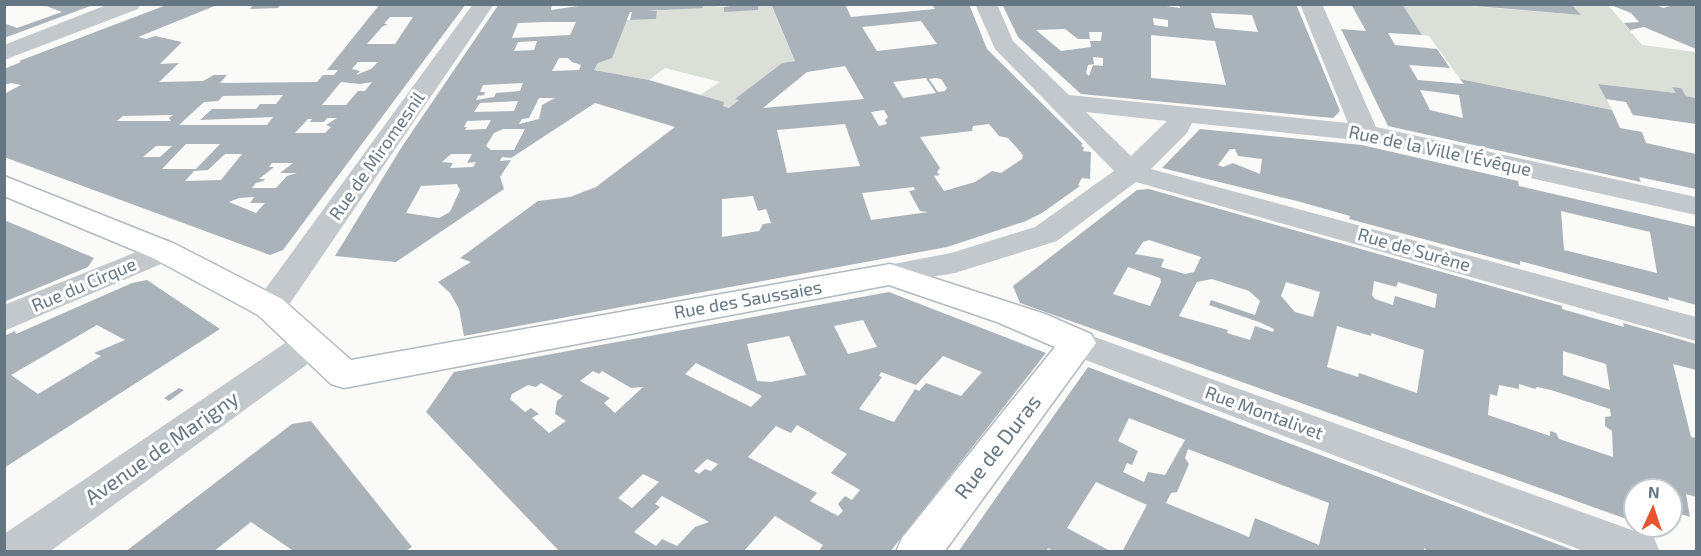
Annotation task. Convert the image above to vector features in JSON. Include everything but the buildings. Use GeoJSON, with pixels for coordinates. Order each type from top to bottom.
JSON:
{"type":"FeatureCollection","features":[{"type":"Feature","properties":{"kind":"street"},"geometry":{"type":"LineString","coordinates":[[4,53],[130,4]]}},
{"type":"Feature","properties":{"kind":"street","name":"Rue de Miromesnil"},"geometry":{"type":"LineString","coordinates":[[270,307],[484,4]]}},
{"type":"Feature","properties":{"kind":"street"},"geometry":{"type":"LineString","coordinates":[[986,4],[1003,44],[1131,172]]}},
{"type":"Feature","properties":{"kind":"street"},"geometry":{"type":"LineString","coordinates":[[1311,4],[1365,133]]}},
{"type":"Feature","properties":{"kind":"street","name":"Rue de la Ville l'Évêque"},"geometry":{"type":"LineString","coordinates":[[1059,102],[1365,133],[1696,206]]}},
{"type":"Feature","properties":{"kind":"street","name":"Rue des Saussaies"},"geometry":{"type":"LineString","coordinates":[[310,344],[344,375],[955,263],[1046,234],[1131,172],[1178,127],[1181,116]]}},
{"type":"Feature","properties":{"kind":"street","name":"Rue de Surène"},"geometry":{"type":"LineString","coordinates":[[1131,172],[1696,329]]}},
{"type":"Feature","properties":{"kind":"street"},"geometry":{"type":"LineString","coordinates":[[4,184],[164,251],[270,307],[310,344]]}},
{"type":"Feature","properties":{"kind":"street","name":"Rue du Cirque"},"geometry":{"type":"LineString","coordinates":[[4,319],[164,251]]}},
{"type":"Feature","properties":{"kind":"street","name":"Rue Montalivet"},"geometry":{"type":"LineString","coordinates":[[890,274],[946,291],[1054,332],[1078,344],[1638,552]]}},
{"type":"Feature","properties":{"kind":"street","name":"Avenue de Marigny"},"geometry":{"type":"LineString","coordinates":[[14,552],[310,344]]}},
{"type":"Feature","properties":{"kind":"street","name":"Rue de Duras"},"geometry":{"type":"LineString","coordinates":[[918,552],[1078,344]]}},
{"type":"Feature","properties":{"kind":"shaded area"},"geometry":{"type":"Polygon","coordinates":[[[702,5],[724,7],[724,11],[758,10],[758,5],[771,5],[795,61],[782,63],[736,99],[739,100],[729,108],[723,106],[723,102],[700,95],[720,82],[665,68],[649,80],[594,70],[626,20],[656,19],[657,11],[703,7],[702,5]]]}},
{"type":"Feature","properties":{"kind":"shaded area"},"geometry":{"type":"Polygon","coordinates":[[[1402,5],[1457,5],[1580,15],[1571,5],[1608,5],[1642,45],[1696,52],[1696,98],[1686,96],[1680,88],[1672,87],[1676,93],[1599,84],[1612,110],[1460,79],[1429,36],[1422,35],[1402,5]]]}}]}
